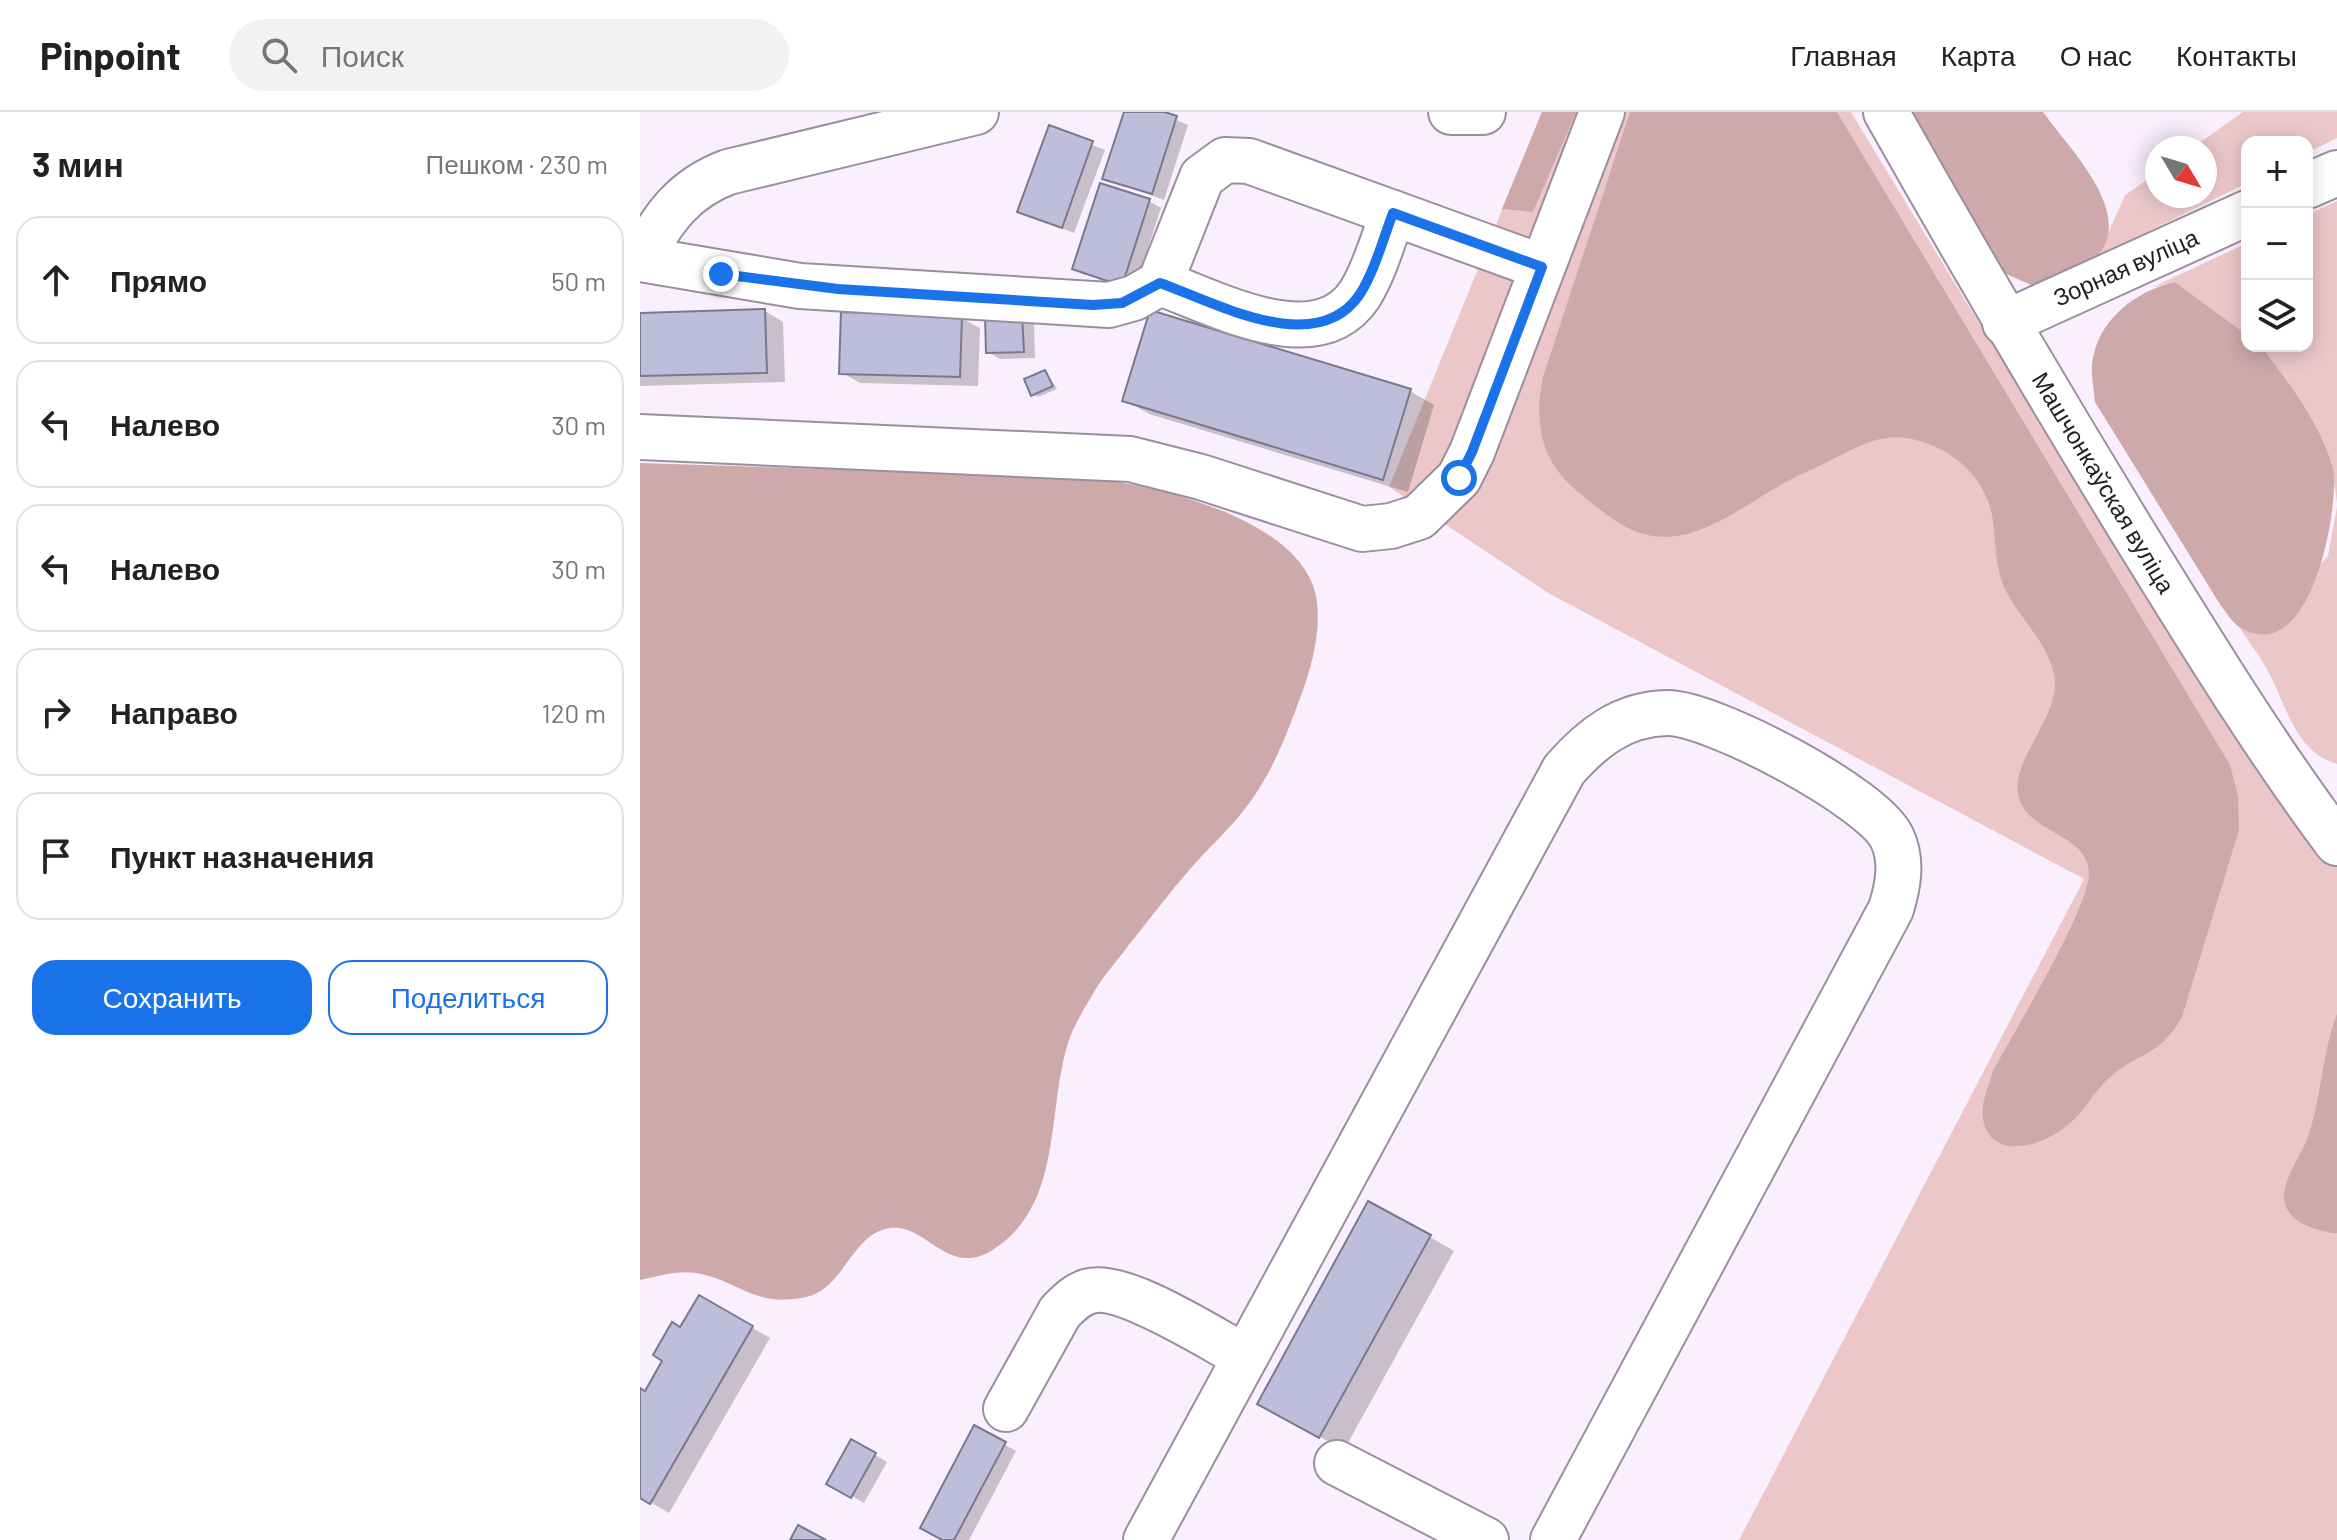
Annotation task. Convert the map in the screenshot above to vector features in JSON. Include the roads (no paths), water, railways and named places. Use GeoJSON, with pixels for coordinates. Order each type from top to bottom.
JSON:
{"type":"FeatureCollection","features":[{"type":"Feature","properties":{"kind":"street"},"geometry":{"type":"LineString","coordinates":[[976,112],[728,172],[706,181],[671,208],[640,259],[800,286],[1093,305],[1122,303],[1160,283],[1202,177],[1225,160],[1249,161],[1542,267]]}},
{"type":"Feature","properties":{"kind":"street"},"geometry":{"type":"LineString","coordinates":[[1451,112],[1483,112]]}},
{"type":"Feature","properties":{"kind":"street"},"geometry":{"type":"LineString","coordinates":[[640,437],[1130,459],[1201,477],[1362,529],[1391,526],[1419,517],[1459,478],[1472,452],[1602,112]]}},
{"type":"Feature","properties":{"kind":"street","name":"Машчонкаўская вуліца"},"geometry":{"type":"LineString","coordinates":[[1886,112],[2005,323],[2217,669],[2290,780],[2337,843]]}},
{"type":"Feature","properties":{"kind":"street"},"geometry":{"type":"LineString","coordinates":[[2313,183],[2337,173]]}},
{"type":"Feature","properties":{"kind":"street"},"geometry":{"type":"LineString","coordinates":[[1160,283],[1261,319],[1301,325],[1320,324],[1336,318],[1359,294],[1393,213]]}},
{"type":"Feature","properties":{"kind":"street","name":"Зорная вуліца"},"geometry":{"type":"LineString","coordinates":[[2005,323],[2241,216]]}},
{"type":"Feature","properties":{"kind":"street"},"geometry":{"type":"LineString","coordinates":[[1146,1540],[1564,770],[1586,744],[1613,726],[1640,716],[1668,713],[1697,717],[1726,728],[1855,799],[1877,815],[1892,837],[1899,862],[1891,909],[1553,1540]]}},
{"type":"Feature","properties":{"kind":"street"},"geometry":{"type":"LineString","coordinates":[[1006,1409],[1060,1312],[1072,1299],[1091,1290],[1110,1290],[1130,1297],[1244,1356]]}},
{"type":"Feature","properties":{"kind":"street"},"geometry":{"type":"LineString","coordinates":[[1337,1463],[1486,1540]]}}]}
